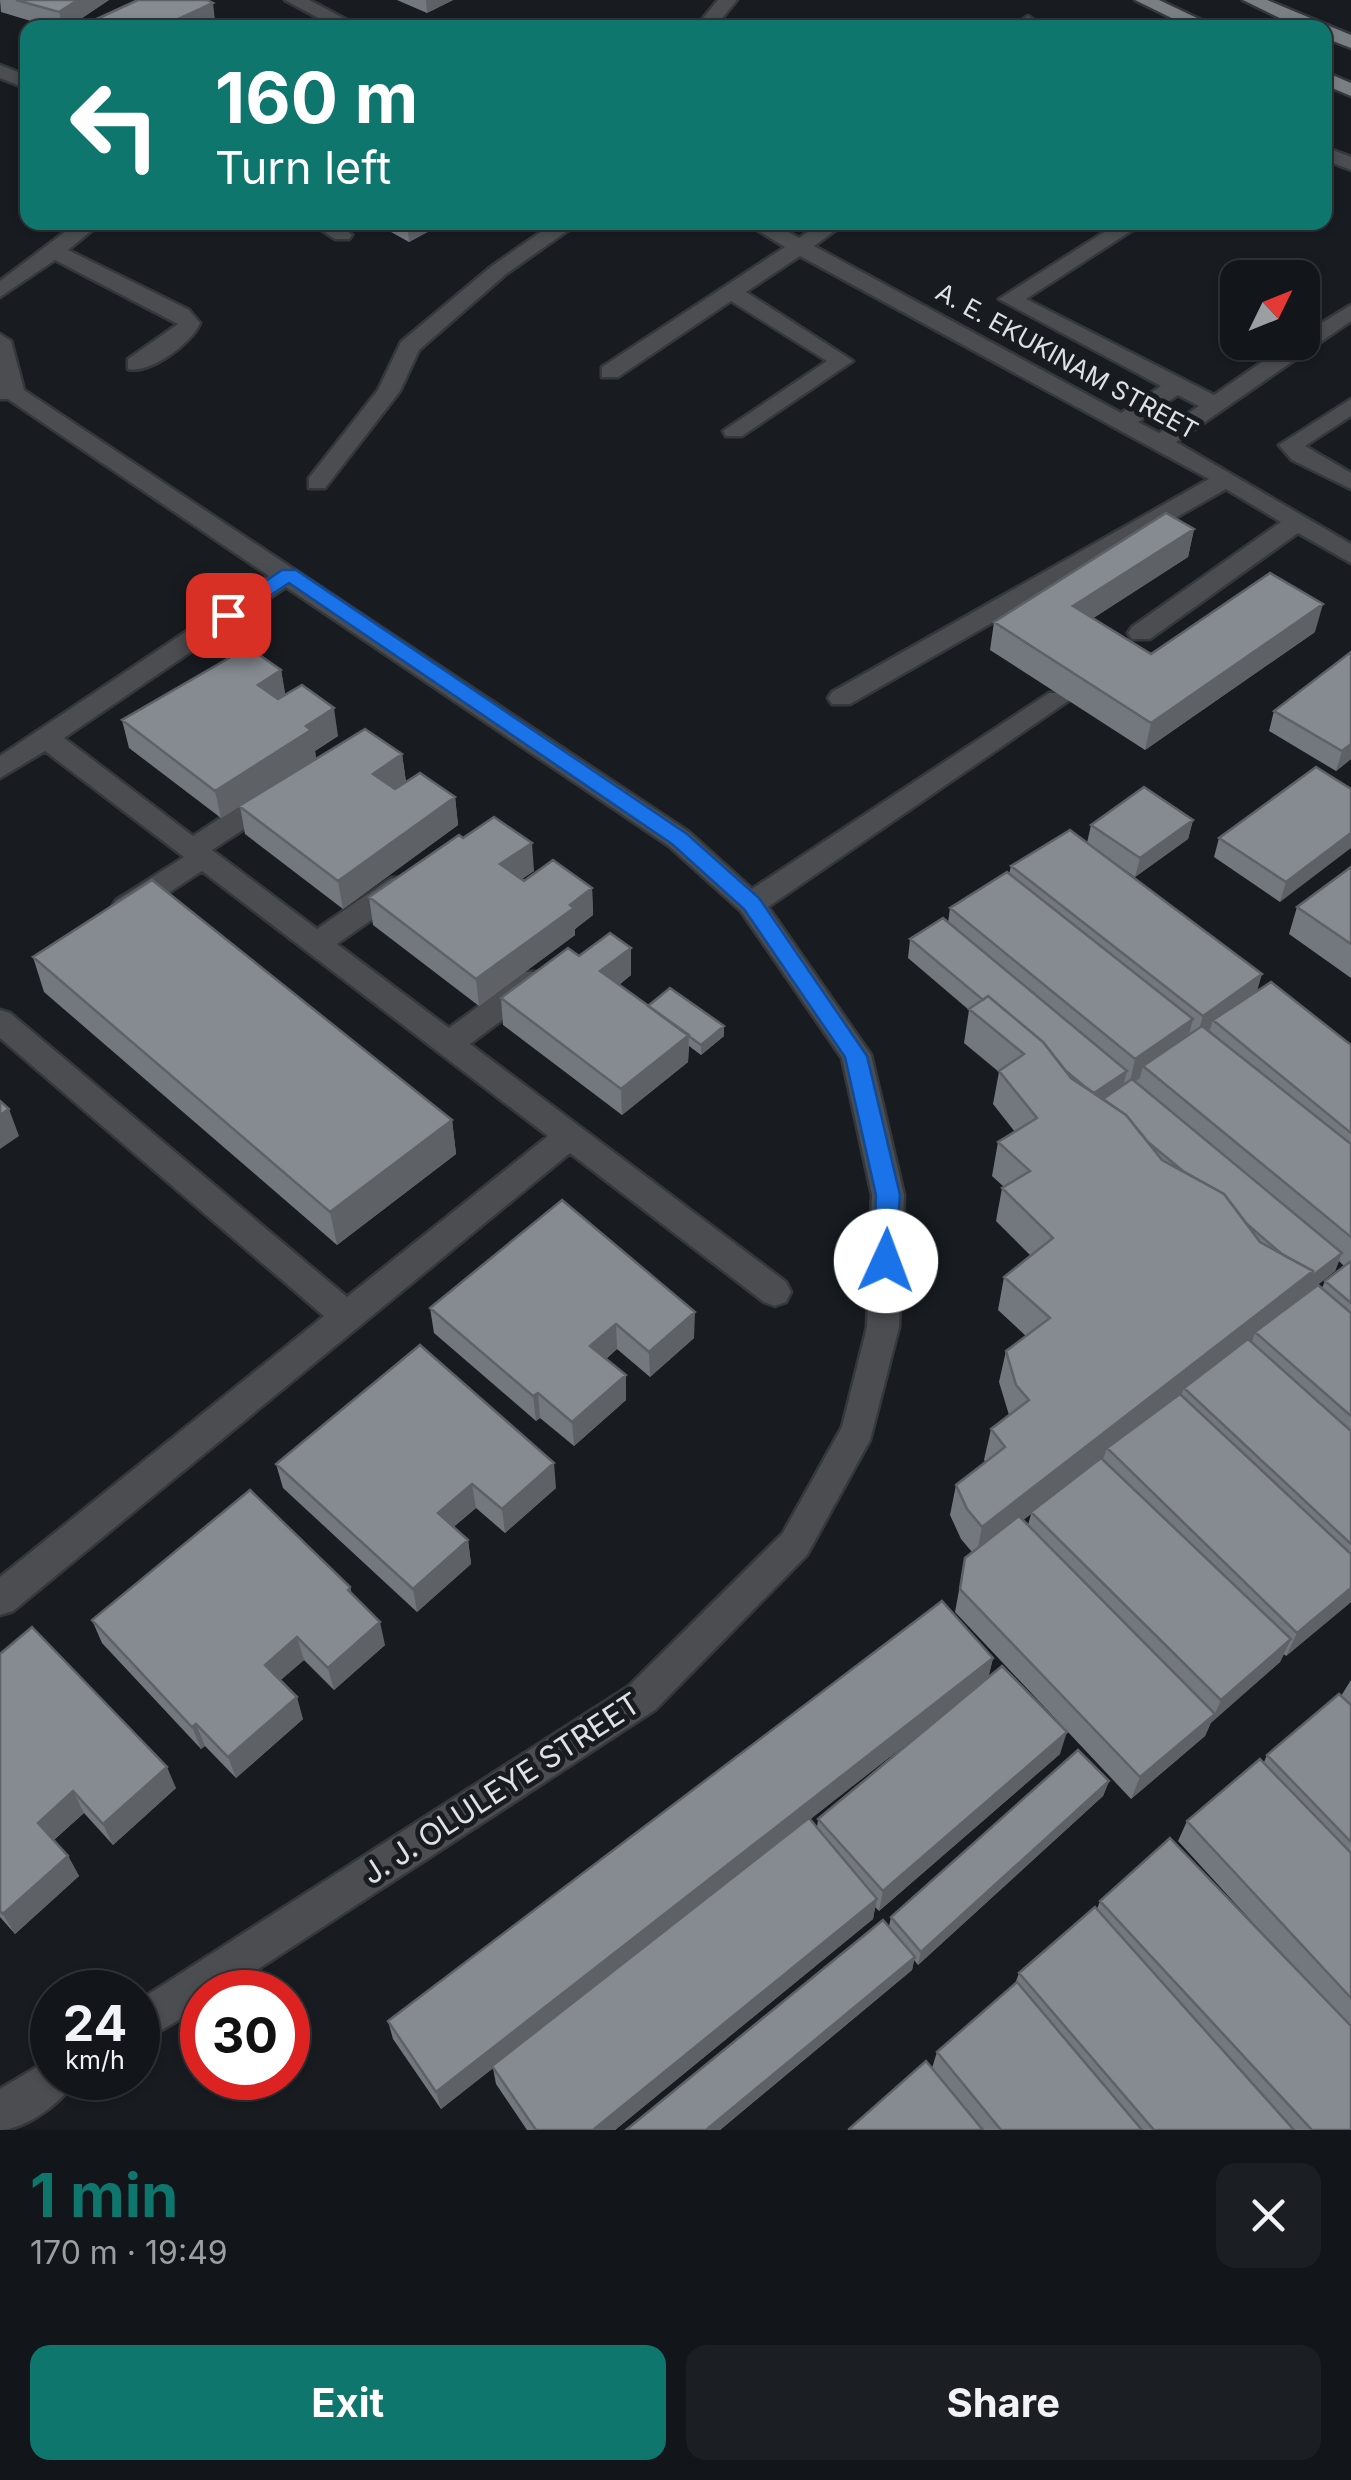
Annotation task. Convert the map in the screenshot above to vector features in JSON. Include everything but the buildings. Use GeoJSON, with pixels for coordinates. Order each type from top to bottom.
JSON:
{"type":"FeatureCollection","features":[{"type":"Feature","properties":{"kind":"main road"},"geometry":{"type":"LineString","coordinates":[[1144,0],[1190,20]]}},
{"type":"Feature","properties":{"kind":"main road"},"geometry":{"type":"LineString","coordinates":[[1252,0],[1298,20]]}},
{"type":"Feature","properties":{"kind":"street"},"geometry":{"type":"LineString","coordinates":[[294,0],[336,20]]}},
{"type":"Feature","properties":{"kind":"street"},"geometry":{"type":"LineString","coordinates":[[711,20],[728,0]]}},
{"type":"Feature","properties":{"kind":"street"},"geometry":{"type":"LineString","coordinates":[[0,292],[82,230]]}},
{"type":"Feature","properties":{"kind":"street"},"geometry":{"type":"LineString","coordinates":[[334,230],[342,234]]}},
{"type":"Feature","properties":{"kind":"street"},"geometry":{"type":"LineString","coordinates":[[317,482],[389,391],[408,347],[499,270],[558,230]]}},
{"type":"Feature","properties":{"kind":"street","name":"A. E. EKUKINAM STREET"},"geometry":{"type":"LineString","coordinates":[[769,230],[1160,442],[1351,554]]}},
{"type":"Feature","properties":{"kind":"street"},"geometry":{"type":"LineString","coordinates":[[610,372],[825,230]]}},
{"type":"Feature","properties":{"kind":"street"},"geometry":{"type":"LineString","coordinates":[[1122,230],[1010,299],[1215,405]]}},
{"type":"Feature","properties":{"kind":"street"},"geometry":{"type":"LineString","coordinates":[[54,252],[182,315],[189,323],[184,332],[136,364]]}},
{"type":"Feature","properties":{"kind":"street"},"geometry":{"type":"LineString","coordinates":[[731,292],[842,361],[734,431]]}},
{"type":"Feature","properties":{"kind":"street"},"geometry":{"type":"LineString","coordinates":[[1160,442],[1351,311]]}},
{"type":"Feature","properties":{"kind":"street"},"geometry":{"type":"LineString","coordinates":[[0,340],[4,390]]}},
{"type":"Feature","properties":{"kind":"street"},"geometry":{"type":"LineString","coordinates":[[1122,422],[1178,385]]}},
{"type":"Feature","properties":{"kind":"street","name":"J. J. OLULEYE STREET"},"geometry":{"type":"LineString","coordinates":[[4,390],[289,574],[679,839],[752,904],[856,1056],[888,1195],[883,1327],[858,1430],[796,1544],[642,1698],[160,2010]]}},
{"type":"Feature","properties":{"kind":"street"},"geometry":{"type":"LineString","coordinates":[[1351,406],[1291,445],[1300,455],[1351,482]]}},
{"type":"Feature","properties":{"kind":"street"},"geometry":{"type":"LineString","coordinates":[[842,698],[1226,479]]}},
{"type":"Feature","properties":{"kind":"street"},"geometry":{"type":"LineString","coordinates":[[1141,633],[1298,522]]}},
{"type":"Feature","properties":{"kind":"street"},"geometry":{"type":"LineString","coordinates":[[0,769],[289,574]]}},
{"type":"Feature","properties":{"kind":"street"},"geometry":{"type":"LineString","coordinates":[[752,904],[1058,699]]}},
{"type":"Feature","properties":{"kind":"street"},"geometry":{"type":"LineString","coordinates":[[46,738],[775,1292]]}},
{"type":"Feature","properties":{"kind":"street"},"geometry":{"type":"LineString","coordinates":[[97,926],[301,779]]}},
{"type":"Feature","properties":{"kind":"street"},"geometry":{"type":"LineString","coordinates":[[317,943],[420,872]]}},
{"type":"Feature","properties":{"kind":"street"},"geometry":{"type":"LineString","coordinates":[[450,1044],[556,964]]}},
{"type":"Feature","properties":{"kind":"street"},"geometry":{"type":"LineString","coordinates":[[0,1022],[345,1315]]}},
{"type":"Feature","properties":{"kind":"street"},"geometry":{"type":"LineString","coordinates":[[0,1600],[569,1136]]}},
{"type":"Feature","properties":{"kind":"street"},"geometry":{"type":"LineString","coordinates":[[0,2113],[30,2094]]}},
{"type":"Feature","properties":{"kind":"route"},"geometry":{"type":"LineString","coordinates":[[228,615],[289,574],[679,839],[752,904],[856,1056],[888,1195],[886,1261]]}}]}
